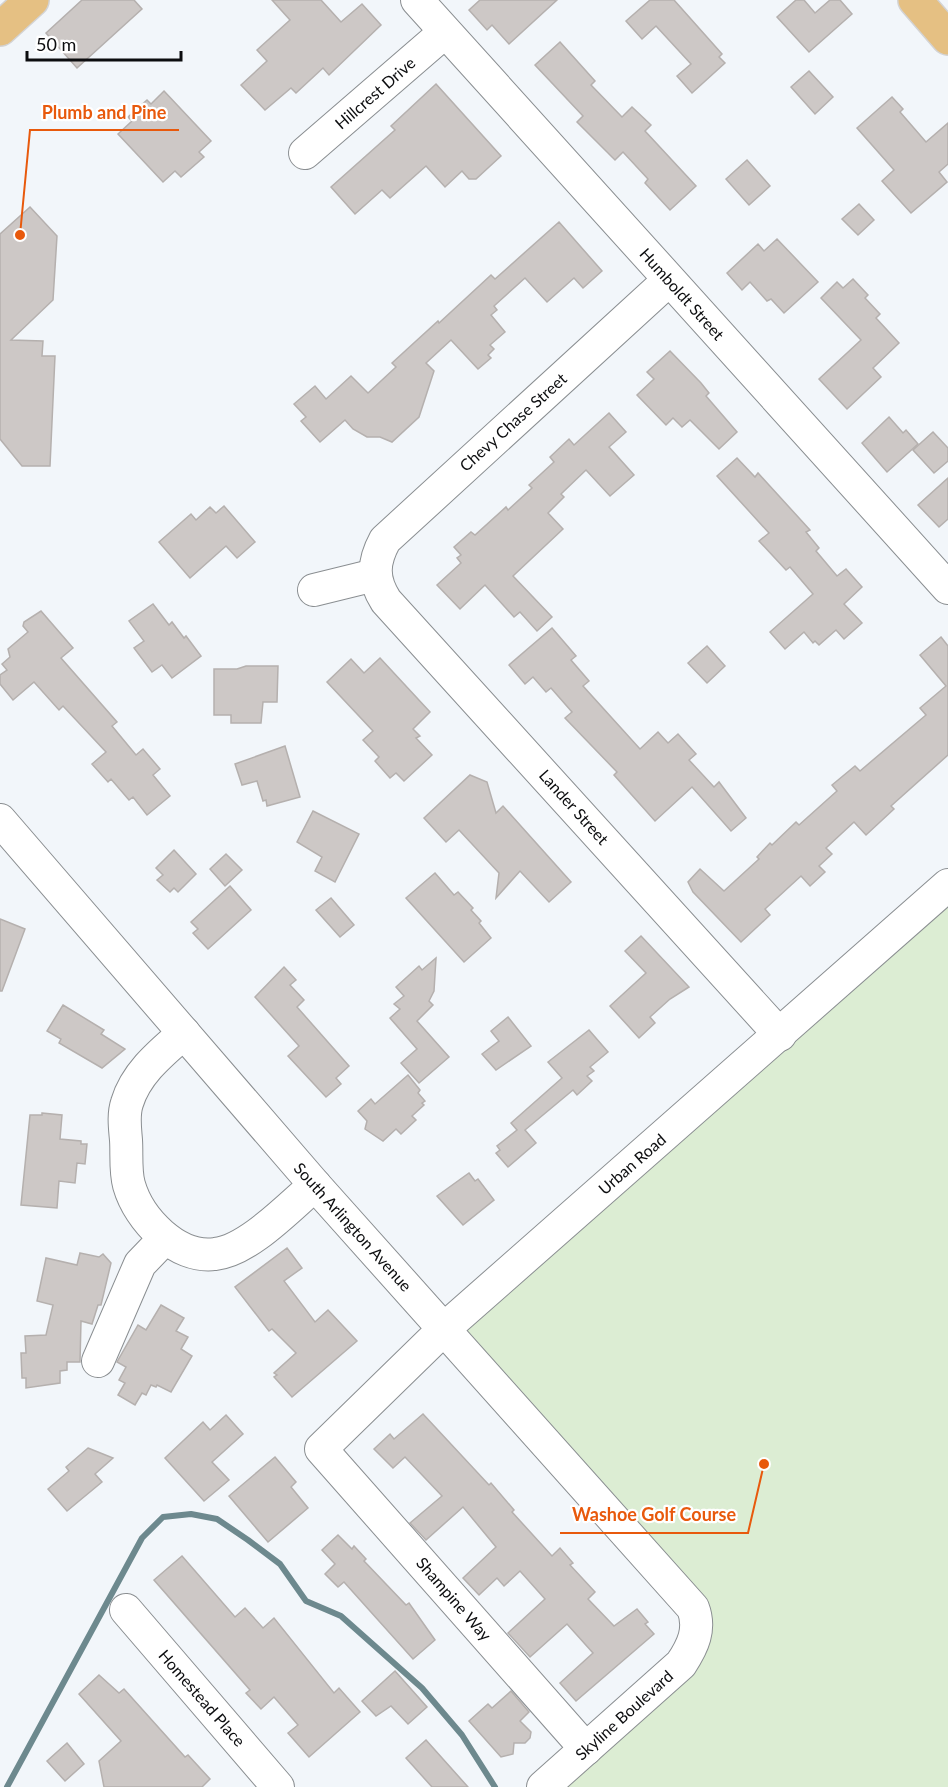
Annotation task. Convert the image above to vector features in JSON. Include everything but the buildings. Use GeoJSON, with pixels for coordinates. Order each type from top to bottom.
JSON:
{"type":"FeatureCollection","features":[{"type":"Feature","properties":{"kind":"main road"},"geometry":{"type":"LineString","coordinates":[[2,24],[32,0]]}},
{"type":"Feature","properties":{"kind":"main road"},"geometry":{"type":"LineString","coordinates":[[915,0],[948,38]]}},
{"type":"Feature","properties":{"kind":"street","name":"Humboldt Street"},"geometry":{"type":"LineString","coordinates":[[421,1],[445,32],[948,588]]}},
{"type":"Feature","properties":{"kind":"street","name":"Hillcrest Drive"},"geometry":{"type":"LineString","coordinates":[[305,153],[445,32]]}},
{"type":"Feature","properties":{"kind":"street","name":"Chevy Chase Street"},"geometry":{"type":"LineString","coordinates":[[375,576],[377,554],[385,540],[669,280]]}},
{"type":"Feature","properties":{"kind":"street"},"geometry":{"type":"LineString","coordinates":[[314,590],[375,576]]}},
{"type":"Feature","properties":{"kind":"street","name":"Lander Street"},"geometry":{"type":"LineString","coordinates":[[375,576],[379,589],[387,601],[780,1035]]}},
{"type":"Feature","properties":{"kind":"street","name":"South Arlington Avenue"},"geometry":{"type":"LineString","coordinates":[[0,820],[315,1185],[686,1598],[697,1620],[696,1635]]}},
{"type":"Feature","properties":{"kind":"street","name":"Urban Road"},"geometry":{"type":"LineString","coordinates":[[321,1449],[444,1329],[948,885]]}},
{"type":"Feature","properties":{"kind":"street"},"geometry":{"type":"LineString","coordinates":[[184,1033],[153,1059],[141,1076],[127,1103],[125,1119],[131,1190],[142,1211],[165,1238],[181,1249],[198,1254],[215,1254],[232,1250],[247,1241],[315,1185]]}},
{"type":"Feature","properties":{"kind":"street"},"geometry":{"type":"LineString","coordinates":[[98,1361],[140,1264],[165,1238]]}},
{"type":"Feature","properties":{"kind":"street","name":"Shampine Way"},"geometry":{"type":"LineString","coordinates":[[321,1449],[586,1749]]}},
{"type":"Feature","properties":{"kind":"street","name":"Homestead Place"},"geometry":{"type":"LineString","coordinates":[[126,1610],[278,1787]]}},
{"type":"Feature","properties":{"kind":"street","name":"Skyline Boulevard"},"geometry":{"type":"LineString","coordinates":[[543,1787],[681,1664],[692,1648],[696,1635]]}},
{"type":"Feature","properties":{"kind":"green space"},"geometry":{"type":"Polygon","coordinates":[[[948,899],[948,1787],[556,1787],[705,1630],[461,1328],[948,899]]]}},
{"type":"Feature","properties":{"kind":"waterway"},"geometry":{"type":"LineString","coordinates":[[7,1787],[142,1538],[163,1517],[191,1514],[217,1519],[280,1564],[306,1601],[341,1616],[422,1688],[462,1735],[495,1787]]}},
{"type":"Feature","properties":{"kind":"place","name":"Plumb and Pine"},"geometry":{"type":"Point","coordinates":[20,235]}},
{"type":"Feature","properties":{"kind":"place","name":"Washoe Golf Course"},"geometry":{"type":"Point","coordinates":[764,1464]}}]}
